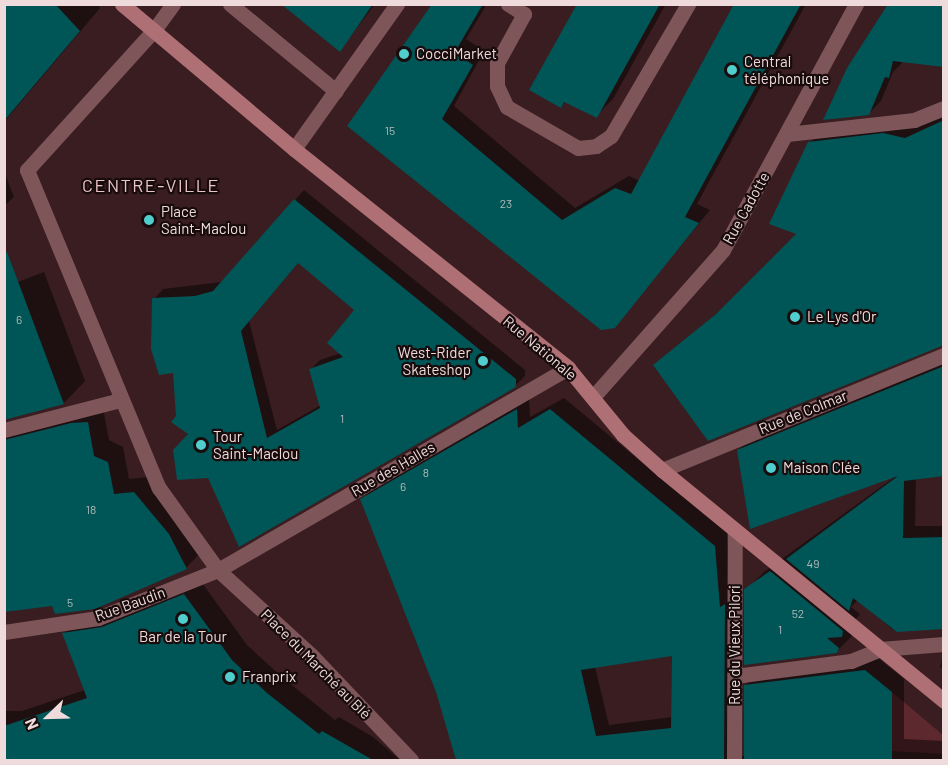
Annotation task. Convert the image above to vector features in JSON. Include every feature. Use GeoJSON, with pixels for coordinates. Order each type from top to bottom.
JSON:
{"type":"FeatureCollection","features":[{"type":"Feature","properties":{"kind":"main road","name":"Rue Nationale"},"geometry":{"type":"LineString","coordinates":[[122,4],[294,149],[568,368],[623,435],[662,470],[944,701]]}},
{"type":"Feature","properties":{"kind":"street"},"geometry":{"type":"LineString","coordinates":[[4,430],[120,400],[27,170],[154,30],[173,4]]}},
{"type":"Feature","properties":{"kind":"street"},"geometry":{"type":"LineString","coordinates":[[230,4],[336,91]]}},
{"type":"Feature","properties":{"kind":"street"},"geometry":{"type":"LineString","coordinates":[[294,149],[397,4]]}},
{"type":"Feature","properties":{"kind":"street"},"geometry":{"type":"LineString","coordinates":[[508,4],[526,9],[497,63],[497,87],[507,107],[578,148],[596,146],[611,136],[688,4]]}},
{"type":"Feature","properties":{"kind":"street","name":"Rue Cadotte"},"geometry":{"type":"LineString","coordinates":[[593,397],[723,250],[856,4]]}},
{"type":"Feature","properties":{"kind":"street"},"geometry":{"type":"LineString","coordinates":[[787,134],[914,120],[944,108]]}},
{"type":"Feature","properties":{"kind":"street","name":"Rue de Colmar"},"geometry":{"type":"LineString","coordinates":[[662,470],[944,355]]}},
{"type":"Feature","properties":{"kind":"street","name":"Rue des Halles"},"geometry":{"type":"LineString","coordinates":[[218,570],[568,368]]}},
{"type":"Feature","properties":{"kind":"street","name":"Place du Marché au Blé"},"geometry":{"type":"LineString","coordinates":[[120,400],[159,488],[218,570],[311,655],[411,760]]}},
{"type":"Feature","properties":{"kind":"street","name":"Rue du Vieux Pilori"},"geometry":{"type":"LineString","coordinates":[[734,760],[735,530]]}},
{"type":"Feature","properties":{"kind":"street","name":"Rue Baudin"},"geometry":{"type":"LineString","coordinates":[[4,632],[98,618],[218,570]]}},
{"type":"Feature","properties":{"kind":"street"},"geometry":{"type":"LineString","coordinates":[[735,676],[851,661],[880,649],[944,644]]}},
{"type":"Feature","properties":{"kind":"shaded area"},"geometry":{"type":"Polygon","coordinates":[[[892,692],[943,735],[943,754],[892,751],[892,692]]]}},
{"type":"Feature","properties":{"kind":"building"},"geometry":{"type":"Polygon","coordinates":[[[4,4],[55,4],[80,31],[4,121],[4,4]]]}},
{"type":"Feature","properties":{"kind":"building"},"geometry":{"type":"Polygon","coordinates":[[[281,4],[373,4],[340,52],[281,4]]]}},
{"type":"Feature","properties":{"kind":"building"},"geometry":{"type":"Polygon","coordinates":[[[432,4],[483,4],[455,52],[473,65],[442,119],[562,220],[615,188],[631,194],[734,4],[801,4],[685,217],[699,223],[615,328],[601,330],[347,126],[432,4]]]}},
{"type":"Feature","properties":{"kind":"building"},"geometry":{"type":"Polygon","coordinates":[[[577,4],[660,4],[597,118],[564,102],[561,108],[529,90],[577,4]]]}},
{"type":"Feature","properties":{"kind":"building"},"geometry":{"type":"Polygon","coordinates":[[[888,4],[944,4],[944,67],[893,61],[889,78],[885,77],[869,115],[823,120],[847,68],[888,4]]]}},
{"type":"Feature","properties":{"kind":"building"},"geometry":{"type":"Polygon","coordinates":[[[944,120],[944,345],[708,441],[653,365],[716,314],[796,234],[769,224],[808,142],[883,133],[905,138],[944,120]]]}},
{"type":"Feature","properties":{"kind":"building"},"geometry":{"type":"Polygon","coordinates":[[[294,199],[516,379],[516,387],[239,547],[208,478],[177,480],[173,450],[188,434],[171,422],[176,416],[173,373],[159,375],[151,349],[152,298],[195,296],[213,291],[294,199]],[[298,263],[241,331],[267,438],[320,408],[309,369],[343,357],[327,343],[354,310],[298,263]]]}},
{"type":"Feature","properties":{"kind":"building"},"geometry":{"type":"Polygon","coordinates":[[[7,252],[64,404],[4,420],[4,253],[7,252]]]}},
{"type":"Feature","properties":{"kind":"building"},"geometry":{"type":"Polygon","coordinates":[[[944,366],[944,476],[904,481],[903,538],[944,537],[944,629],[897,632],[853,598],[849,611],[786,559],[898,476],[750,529],[737,450],[944,366]]]}},
{"type":"Feature","properties":{"kind":"building"},"geometry":{"type":"Polygon","coordinates":[[[517,409],[518,428],[550,409],[715,546],[720,607],[725,604],[724,760],[456,760],[436,692],[360,499],[517,409]],[[672,656],[581,670],[596,736],[671,728],[672,656]]]}},
{"type":"Feature","properties":{"kind":"building"},"geometry":{"type":"Polygon","coordinates":[[[88,422],[94,456],[108,462],[114,494],[134,492],[169,534],[187,569],[95,609],[55,614],[52,606],[4,612],[4,440],[71,423],[88,422]]]}},
{"type":"Feature","properties":{"kind":"building"},"geometry":{"type":"Polygon","coordinates":[[[770,571],[843,631],[842,637],[827,638],[839,648],[837,653],[744,665],[744,589],[770,571]]]}},
{"type":"Feature","properties":{"kind":"building"},"geometry":{"type":"Polygon","coordinates":[[[184,594],[232,660],[267,693],[319,734],[322,731],[373,760],[4,760],[4,726],[87,698],[62,633],[102,627],[184,594]]]}},
{"type":"Feature","properties":{"kind":"building"},"geometry":{"type":"Polygon","coordinates":[[[865,670],[892,692],[892,760],[744,760],[744,685],[865,670]]]}},
{"type":"Feature","properties":{"kind":"place","name":"CocciMarket"},"geometry":{"type":"Point","coordinates":[404,54]}},
{"type":"Feature","properties":{"kind":"place","name":"Central téléphonique"},"geometry":{"type":"Point","coordinates":[732,70]}},
{"type":"Feature","properties":{"kind":"place","name":"Place Saint-Maclou"},"geometry":{"type":"Point","coordinates":[149,220]}},
{"type":"Feature","properties":{"kind":"place","name":"Le Lys d'Or"},"geometry":{"type":"Point","coordinates":[795,317]}},
{"type":"Feature","properties":{"kind":"place","name":"West-Rider Skateshop"},"geometry":{"type":"Point","coordinates":[483,361]}},
{"type":"Feature","properties":{"kind":"place","name":"Tour Saint-Maclou"},"geometry":{"type":"Point","coordinates":[201,445]}},
{"type":"Feature","properties":{"kind":"place","name":"Maison Clée"},"geometry":{"type":"Point","coordinates":[771,468]}},
{"type":"Feature","properties":{"kind":"place","name":"Bar de la Tour"},"geometry":{"type":"Point","coordinates":[183,619]}},
{"type":"Feature","properties":{"kind":"place","name":"Franprix"},"geometry":{"type":"Point","coordinates":[230,677]}},
{"type":"Feature","properties":{"kind":"district","name":"CENTRE-VILLE"},"geometry":{"type":"Point","coordinates":[151,185]}}]}
